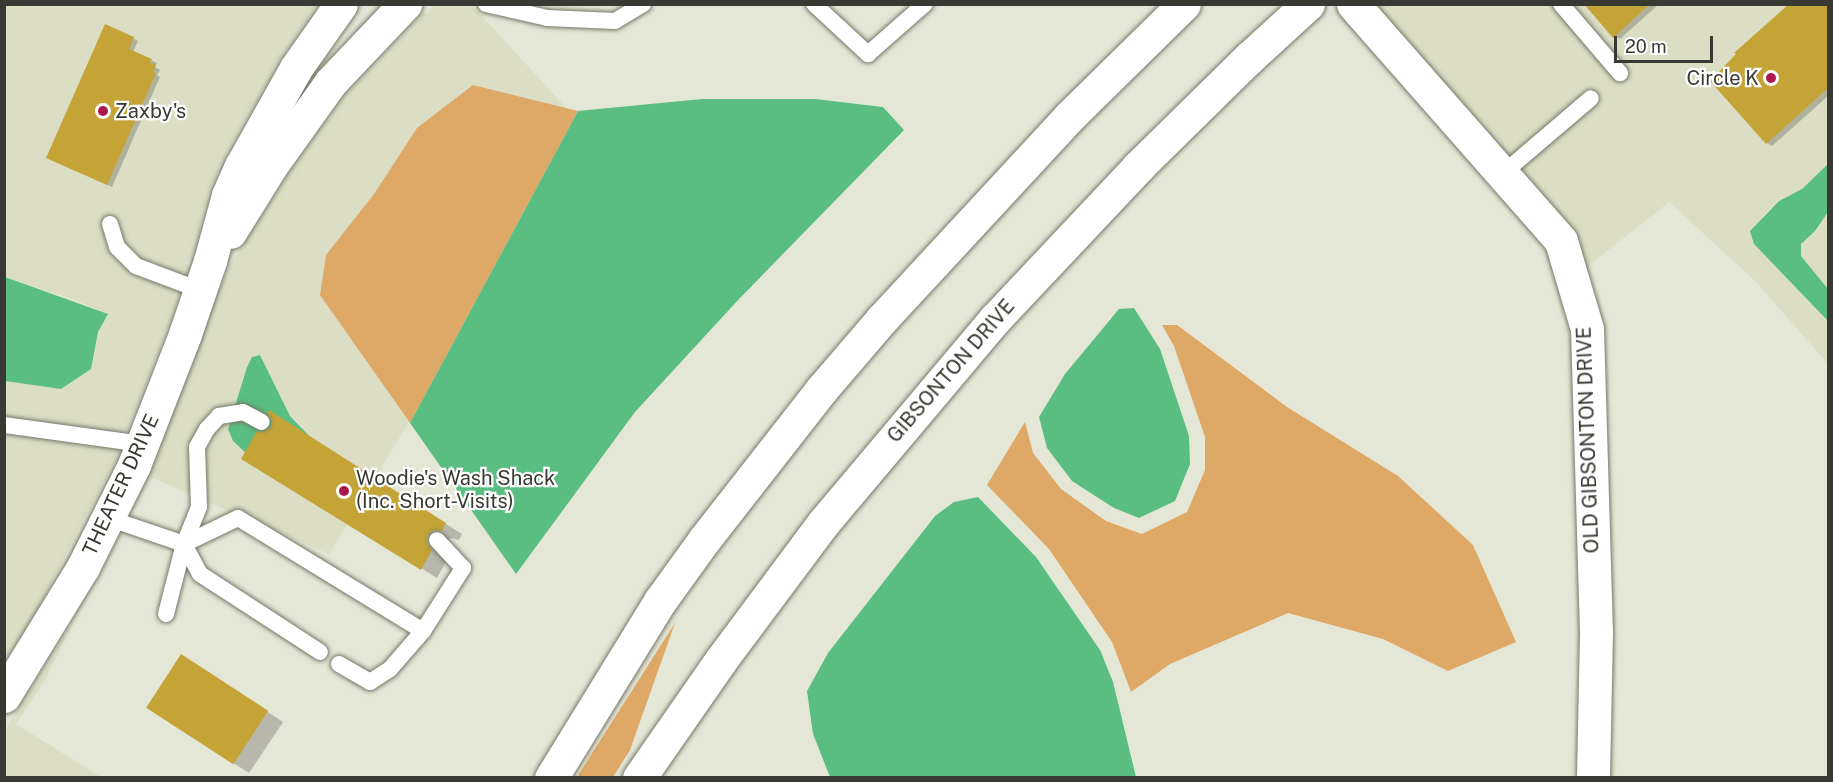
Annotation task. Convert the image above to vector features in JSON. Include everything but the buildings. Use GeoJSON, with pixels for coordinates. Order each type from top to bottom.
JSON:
{"type":"FeatureCollection","features":[{"type":"Feature","properties":{"kind":"main road","name":"THEATER DRIVE"},"geometry":{"type":"LineString","coordinates":[[4,696],[53,619],[108,518],[142,444],[206,275],[228,195],[241,166],[296,68],[341,4]]}},
{"type":"Feature","properties":{"kind":"main road","name":"THEATER DRIVE"},"geometry":{"type":"LineString","coordinates":[[206,275],[271,166],[331,82],[405,4]]}},
{"type":"Feature","properties":{"kind":"main road"},"geometry":{"type":"LineString","coordinates":[[550,777],[660,601],[704,540],[822,389],[882,319],[1069,117],[1184,4]]}},
{"type":"Feature","properties":{"kind":"main road","name":"GIBSONTON DRIVE"},"geometry":{"type":"LineString","coordinates":[[639,777],[721,660],[824,522],[988,327],[1138,167],[1249,58],[1308,4]]}},
{"type":"Feature","properties":{"kind":"main road","name":"OLD GIBSONTON DRIVE"},"geometry":{"type":"LineString","coordinates":[[1353,4],[1501,176],[1561,241],[1587,329],[1596,633],[1593,777]]}},
{"type":"Feature","properties":{"kind":"lane"},"geometry":{"type":"LineString","coordinates":[[486,4],[547,18],[615,21],[643,4]]}},
{"type":"Feature","properties":{"kind":"lane"},"geometry":{"type":"LineString","coordinates":[[814,4],[868,54],[925,4]]}},
{"type":"Feature","properties":{"kind":"lane"},"geometry":{"type":"LineString","coordinates":[[1561,4],[1620,73]]}},
{"type":"Feature","properties":{"kind":"lane"},"geometry":{"type":"LineString","coordinates":[[1501,176],[1591,98]]}},
{"type":"Feature","properties":{"kind":"lane"},"geometry":{"type":"LineString","coordinates":[[110,224],[117,247],[136,266],[206,275]]}},
{"type":"Feature","properties":{"kind":"lane"},"geometry":{"type":"LineString","coordinates":[[166,614],[184,544],[199,507],[197,447],[207,429],[219,416],[243,412],[262,422]]}},
{"type":"Feature","properties":{"kind":"lane"},"geometry":{"type":"LineString","coordinates":[[4,425],[142,444]]}},
{"type":"Feature","properties":{"kind":"lane"},"geometry":{"type":"LineString","coordinates":[[108,518],[184,544],[201,574],[320,652]]}},
{"type":"Feature","properties":{"kind":"lane"},"geometry":{"type":"LineString","coordinates":[[184,544],[238,518],[423,631]]}},
{"type":"Feature","properties":{"kind":"lane"},"geometry":{"type":"LineString","coordinates":[[339,664],[370,682],[390,669],[423,631],[463,568],[437,540]]}},
{"type":"Feature","properties":{"kind":"shaded area"},"geometry":{"type":"Polygon","coordinates":[[[5,5],[318,5],[281,57],[224,158],[210,188],[194,252],[186,264],[189,267],[168,326],[117,456],[38,609],[5,660],[5,381],[62,389],[91,369],[98,332],[107,314],[75,300],[5,277],[5,5]]]}},
{"type":"Feature","properties":{"kind":"shaded area"},"geometry":{"type":"Polygon","coordinates":[[[433,5],[472,5],[568,110],[473,85],[374,194],[326,255],[320,295],[409,422],[329,554],[150,477],[145,484],[227,270],[287,177],[346,95],[424,12],[428,14],[433,5]],[[260,355],[252,357],[228,429],[304,428],[290,416],[260,355]]]}},
{"type":"Feature","properties":{"kind":"shaded area"},"geometry":{"type":"Polygon","coordinates":[[[1376,5],[1828,5],[1828,164],[1802,189],[1778,201],[1762,217],[1754,244],[1828,321],[1828,364],[1755,281],[1669,202],[1587,267],[1574,230],[1376,5]]]}},
{"type":"Feature","properties":{"kind":"shaded area"},"geometry":{"type":"Polygon","coordinates":[[[473,85],[578,111],[410,423],[320,295],[326,255],[374,194],[417,128],[473,85]]]}},
{"type":"Feature","properties":{"kind":"shaded area"},"geometry":{"type":"Polygon","coordinates":[[[702,99],[815,99],[883,107],[904,130],[739,299],[635,412],[516,574],[410,423],[578,111],[702,99]]]}},
{"type":"Feature","properties":{"kind":"shaded area"},"geometry":{"type":"Polygon","coordinates":[[[1828,164],[1828,212],[1815,231],[1801,244],[1801,256],[1828,289],[1828,321],[1754,244],[1750,231],[1779,201],[1802,189],[1828,164]]]}},
{"type":"Feature","properties":{"kind":"shaded area"},"geometry":{"type":"Polygon","coordinates":[[[1828,212],[1828,289],[1801,256],[1801,244],[1815,231],[1828,212]]]}},
{"type":"Feature","properties":{"kind":"shaded area"},"geometry":{"type":"Polygon","coordinates":[[[5,277],[108,314],[98,332],[91,369],[61,389],[5,381],[5,277]]]}},
{"type":"Feature","properties":{"kind":"shaded area"},"geometry":{"type":"Polygon","coordinates":[[[1134,308],[1160,349],[1189,436],[1190,464],[1175,501],[1139,518],[1114,508],[1072,481],[1047,448],[1039,417],[1065,374],[1119,309],[1134,308]]]}},
{"type":"Feature","properties":{"kind":"shaded area"},"geometry":{"type":"Polygon","coordinates":[[[1162,325],[1177,325],[1287,407],[1398,476],[1473,545],[1516,642],[1448,671],[1383,639],[1288,613],[1170,664],[1131,692],[1112,642],[1049,549],[987,485],[1025,422],[1033,453],[1061,489],[1106,521],[1142,534],[1187,512],[1205,470],[1205,437],[1174,346],[1162,325]]]}},
{"type":"Feature","properties":{"kind":"shaded area"},"geometry":{"type":"Polygon","coordinates":[[[260,355],[290,416],[315,442],[248,455],[233,441],[228,429],[247,367],[252,357],[260,355]]]}},
{"type":"Feature","properties":{"kind":"shaded area"},"geometry":{"type":"Polygon","coordinates":[[[978,497],[1036,557],[1100,650],[1113,682],[1136,777],[830,777],[813,734],[807,691],[828,653],[935,516],[954,502],[978,497]]]}},
{"type":"Feature","properties":{"kind":"shaded area"},"geometry":{"type":"Polygon","coordinates":[[[78,614],[44,682],[16,724],[101,777],[5,777],[5,730],[78,614]]]}},
{"type":"Feature","properties":{"kind":"shaded area"},"geometry":{"type":"Polygon","coordinates":[[[675,623],[630,750],[613,777],[577,777],[675,623]]]}},
{"type":"Feature","properties":{"kind":"place","name":"Circle K"},"geometry":{"type":"Point","coordinates":[1771,78]}},
{"type":"Feature","properties":{"kind":"place","name":"Zaxby's"},"geometry":{"type":"Point","coordinates":[103,111]}},
{"type":"Feature","properties":{"kind":"place","name":"Woodie's Wash Shack (Inc. Short-Visits)"},"geometry":{"type":"Point","coordinates":[344,491]}}]}
